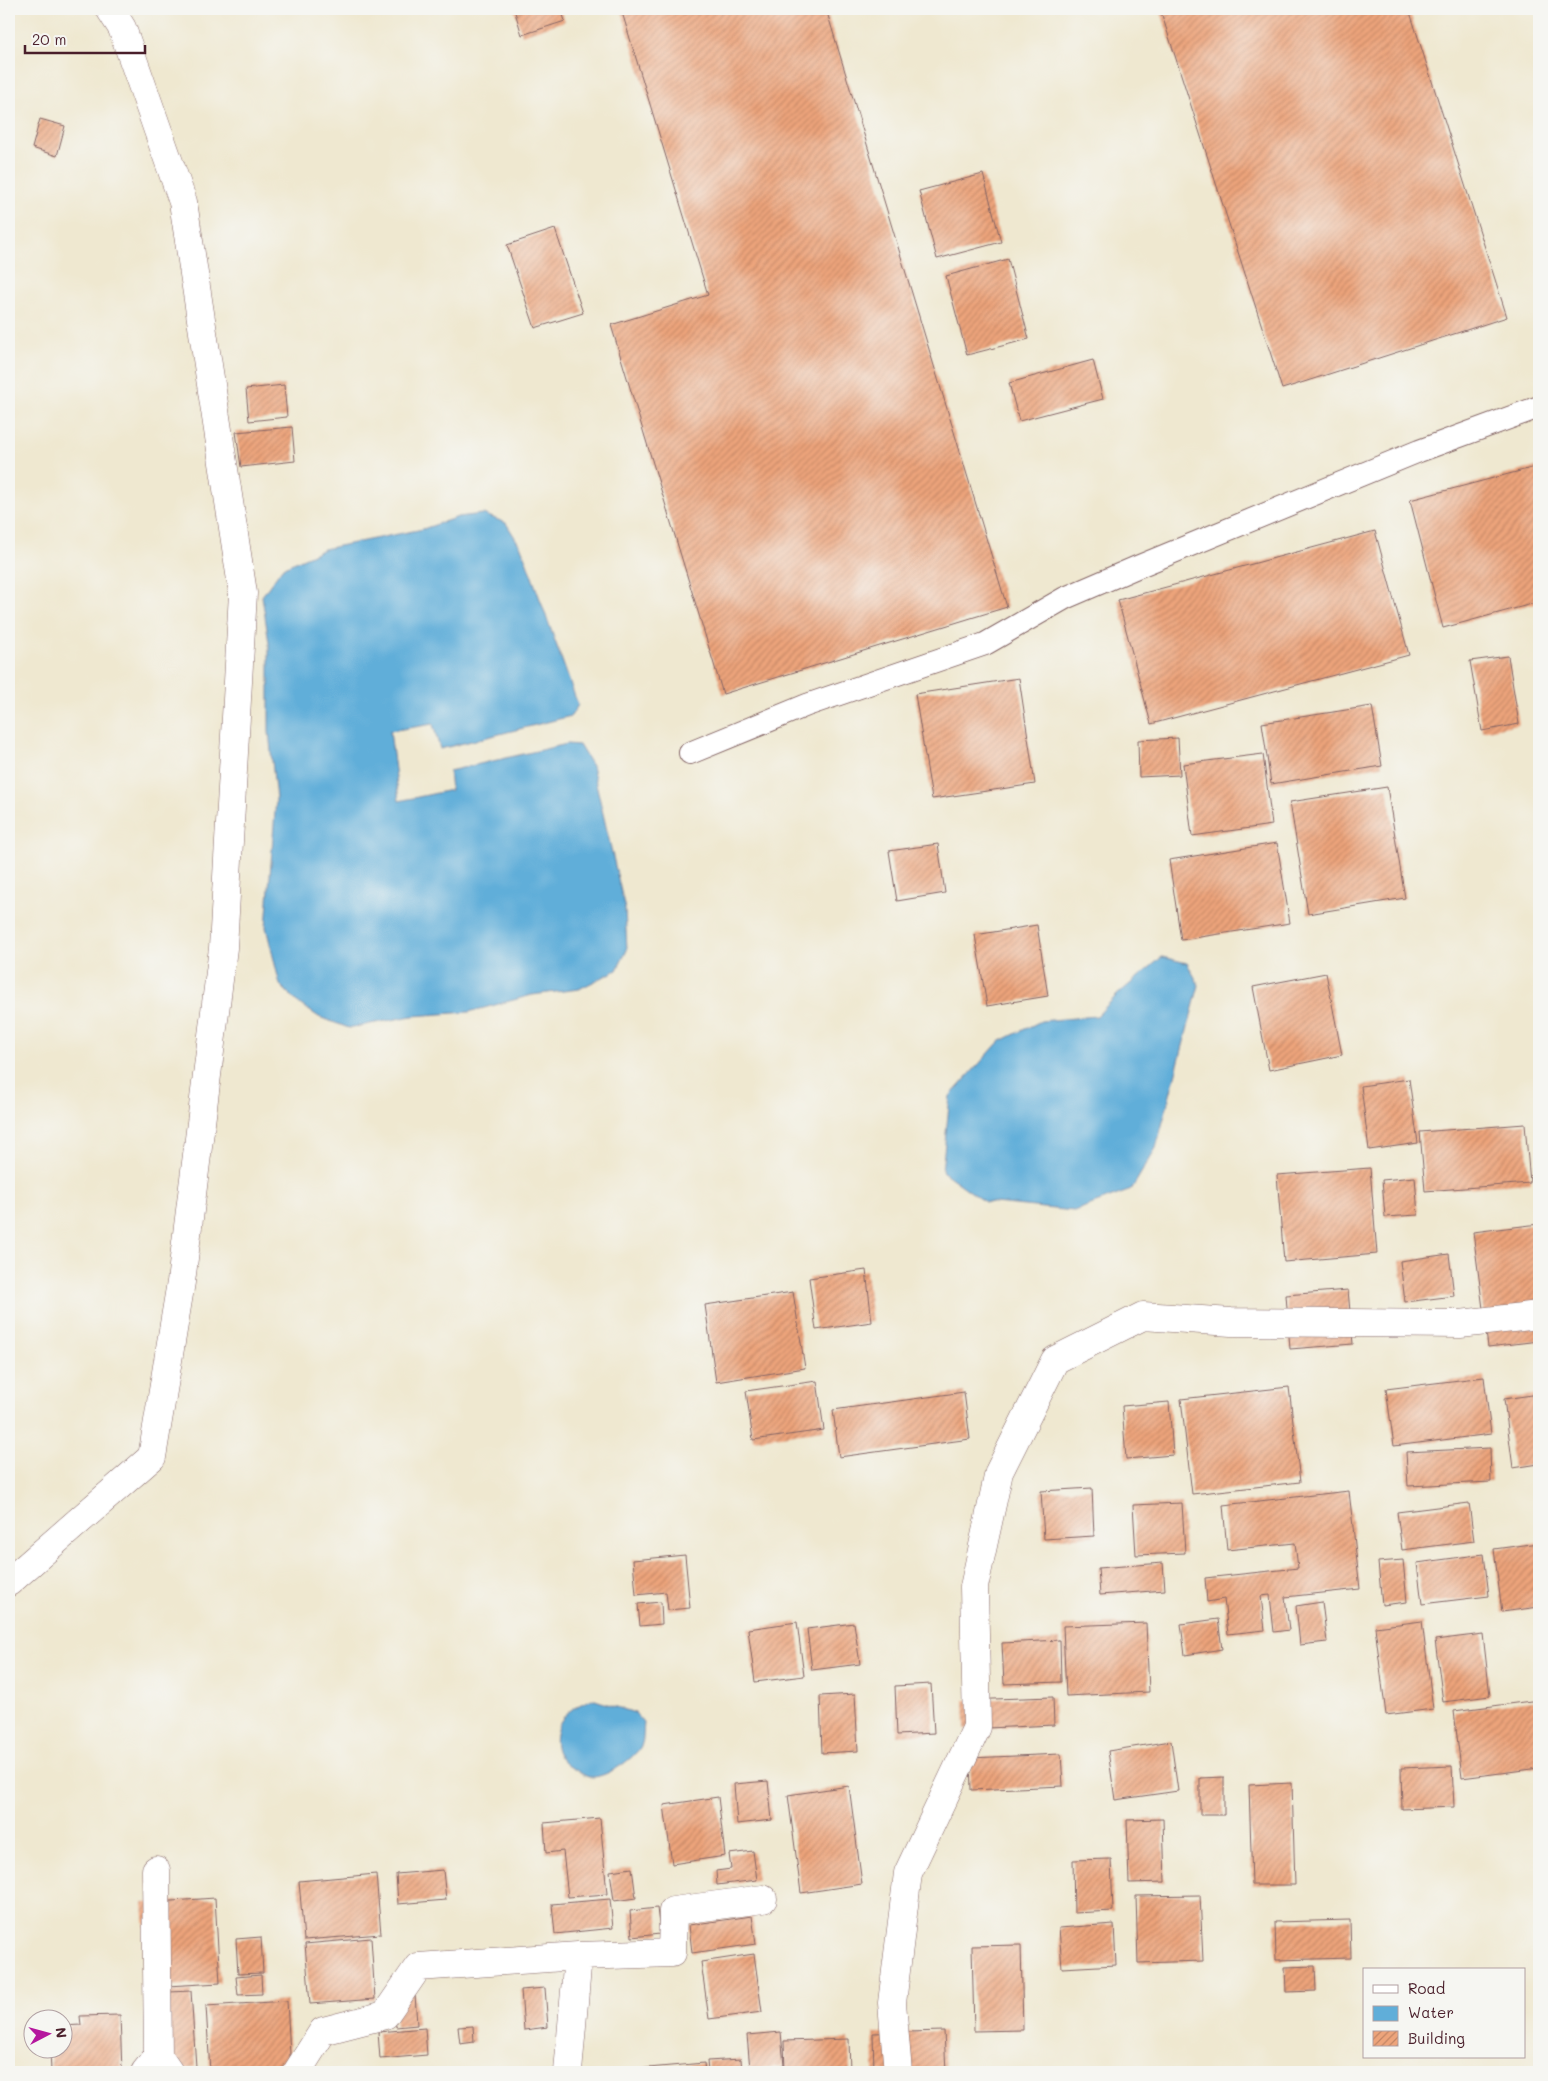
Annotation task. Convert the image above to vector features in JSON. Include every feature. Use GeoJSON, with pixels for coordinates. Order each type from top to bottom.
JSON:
{"type":"FeatureCollection","features":[{"type":"Feature","properties":{"kind":"street"},"geometry":{"type":"LineString","coordinates":[[9,1582],[152,1457],[181,1282],[223,948],[243,593],[183,202],[122,28],[110,9]]}},
{"type":"Feature","properties":{"kind":"street"},"geometry":{"type":"LineString","coordinates":[[898,2072],[892,2004],[908,1874],[977,1727],[974,1588],[999,1472],[1055,1360],[1143,1316],[1231,1322],[1460,1324],[1539,1315]]}},
{"type":"Feature","properties":{"kind":"street"},"geometry":{"type":"LineString","coordinates":[[156,1870],[158,2067]]}},
{"type":"Feature","properties":{"kind":"street"},"geometry":{"type":"LineString","coordinates":[[297,2072],[323,2031],[385,2015],[418,1967],[578,1956],[672,1952],[673,1911],[762,1899]]}},
{"type":"Feature","properties":{"kind":"street"},"geometry":{"type":"LineString","coordinates":[[568,2072],[578,1956]]}},
{"type":"Feature","properties":{"kind":"lane"},"geometry":{"type":"LineString","coordinates":[[690,753],[807,704],[985,644],[1066,598],[1137,567],[1419,451],[1539,407]]}},
{"type":"Feature","properties":{"kind":"water"},"geometry":{"type":"Polygon","coordinates":[[[483,514],[506,523],[522,549],[578,705],[571,716],[440,749],[433,724],[390,731],[399,801],[451,790],[449,771],[567,744],[579,745],[592,766],[625,909],[627,950],[617,970],[579,989],[532,995],[469,1012],[412,1016],[349,1028],[319,1017],[298,1003],[280,985],[266,927],[276,799],[269,732],[269,643],[262,596],[282,568],[324,549],[423,529],[458,517],[483,514]]]}},
{"type":"Feature","properties":{"kind":"water"},"geometry":{"type":"Polygon","coordinates":[[[1162,957],[1187,963],[1199,985],[1156,1148],[1131,1190],[1074,1211],[985,1202],[942,1171],[950,1096],[999,1042],[1041,1021],[1097,1016],[1117,995],[1162,957]]]}},
{"type":"Feature","properties":{"kind":"water"},"geometry":{"type":"Polygon","coordinates":[[[592,1699],[635,1713],[644,1723],[642,1744],[632,1757],[611,1771],[596,1777],[589,1777],[565,1762],[559,1756],[555,1740],[559,1724],[564,1716],[573,1708],[592,1699]]]}},
{"type":"Feature","properties":{"kind":"building"},"geometry":{"type":"Polygon","coordinates":[[[514,9],[561,9],[565,21],[522,35],[514,9]]]}},
{"type":"Feature","properties":{"kind":"building"},"geometry":{"type":"Polygon","coordinates":[[[621,9],[826,9],[1007,607],[723,694],[611,325],[708,295],[621,9]]]}},
{"type":"Feature","properties":{"kind":"building"},"geometry":{"type":"Polygon","coordinates":[[[1160,9],[1409,9],[1507,317],[1282,389],[1160,9]]]}},
{"type":"Feature","properties":{"kind":"building"},"geometry":{"type":"Polygon","coordinates":[[[40,119],[65,126],[57,156],[32,148],[40,119]]]}},
{"type":"Feature","properties":{"kind":"building"},"geometry":{"type":"Polygon","coordinates":[[[983,174],[1001,242],[937,259],[919,191],[983,174]]]}},
{"type":"Feature","properties":{"kind":"building"},"geometry":{"type":"Polygon","coordinates":[[[555,229],[583,313],[535,328],[507,245],[555,229]]]}},
{"type":"Feature","properties":{"kind":"building"},"geometry":{"type":"Polygon","coordinates":[[[1008,259],[1029,339],[967,355],[946,276],[1008,259]]]}},
{"type":"Feature","properties":{"kind":"building"},"geometry":{"type":"Polygon","coordinates":[[[1093,360],[1103,399],[1019,421],[1009,383],[1093,360]]]}},
{"type":"Feature","properties":{"kind":"building"},"geometry":{"type":"Polygon","coordinates":[[[284,385],[287,417],[249,421],[246,389],[284,385]]]}},
{"type":"Feature","properties":{"kind":"building"},"geometry":{"type":"Polygon","coordinates":[[[292,427],[295,461],[241,467],[236,432],[292,427]]]}},
{"type":"Feature","properties":{"kind":"building"},"geometry":{"type":"Polygon","coordinates":[[[1539,466],[1539,602],[1443,628],[1410,500],[1539,466]]]}},
{"type":"Feature","properties":{"kind":"building"},"geometry":{"type":"Polygon","coordinates":[[[1375,531],[1409,655],[1151,724],[1118,600],[1375,531]]]}},
{"type":"Feature","properties":{"kind":"building"},"geometry":{"type":"Polygon","coordinates":[[[1508,656],[1519,724],[1482,731],[1470,661],[1508,656]]]}},
{"type":"Feature","properties":{"kind":"building"},"geometry":{"type":"Polygon","coordinates":[[[1019,678],[1035,784],[932,799],[915,694],[1019,678]]]}},
{"type":"Feature","properties":{"kind":"building"},"geometry":{"type":"Polygon","coordinates":[[[1372,706],[1382,766],[1271,784],[1262,723],[1372,706]]]}},
{"type":"Feature","properties":{"kind":"building"},"geometry":{"type":"Polygon","coordinates":[[[1178,738],[1180,775],[1139,777],[1138,740],[1178,738]]]}},
{"type":"Feature","properties":{"kind":"building"},"geometry":{"type":"Polygon","coordinates":[[[1263,754],[1272,825],[1192,836],[1183,764],[1263,754]]]}},
{"type":"Feature","properties":{"kind":"building"},"geometry":{"type":"Polygon","coordinates":[[[1387,787],[1405,898],[1308,914],[1290,802],[1387,787]]]}},
{"type":"Feature","properties":{"kind":"building"},"geometry":{"type":"Polygon","coordinates":[[[1277,843],[1290,923],[1181,940],[1169,860],[1277,843]]]}},
{"type":"Feature","properties":{"kind":"building"},"geometry":{"type":"Polygon","coordinates":[[[938,844],[945,893],[897,901],[889,851],[938,844]]]}},
{"type":"Feature","properties":{"kind":"building"},"geometry":{"type":"Polygon","coordinates":[[[1037,925],[1048,996],[987,1006],[975,935],[1037,925]]]}},
{"type":"Feature","properties":{"kind":"building"},"geometry":{"type":"Polygon","coordinates":[[[1326,973],[1342,1055],[1269,1070],[1253,987],[1326,973]]]}},
{"type":"Feature","properties":{"kind":"building"},"geometry":{"type":"Polygon","coordinates":[[[1409,1079],[1418,1143],[1369,1150],[1361,1086],[1409,1079]]]}},
{"type":"Feature","properties":{"kind":"building"},"geometry":{"type":"Polygon","coordinates":[[[1525,1124],[1530,1183],[1425,1191],[1420,1132],[1525,1124]]]}},
{"type":"Feature","properties":{"kind":"building"},"geometry":{"type":"Polygon","coordinates":[[[1370,1168],[1377,1254],[1284,1262],[1277,1175],[1370,1168]]]}},
{"type":"Feature","properties":{"kind":"building"},"geometry":{"type":"Polygon","coordinates":[[[1415,1177],[1418,1215],[1385,1217],[1382,1180],[1415,1177]]]}},
{"type":"Feature","properties":{"kind":"building"},"geometry":{"type":"Polygon","coordinates":[[[1539,1224],[1539,1341],[1488,1347],[1473,1232],[1539,1224]]]}},
{"type":"Feature","properties":{"kind":"building"},"geometry":{"type":"Polygon","coordinates":[[[1449,1254],[1454,1296],[1405,1302],[1400,1261],[1449,1254]]]}},
{"type":"Feature","properties":{"kind":"building"},"geometry":{"type":"Polygon","coordinates":[[[866,1270],[872,1322],[816,1330],[809,1278],[866,1270]]]}},
{"type":"Feature","properties":{"kind":"building"},"geometry":{"type":"Polygon","coordinates":[[[1348,1290],[1353,1344],[1290,1349],[1286,1295],[1348,1290]]]}},
{"type":"Feature","properties":{"kind":"building"},"geometry":{"type":"Polygon","coordinates":[[[793,1292],[805,1368],[716,1382],[705,1305],[793,1292]]]}},
{"type":"Feature","properties":{"kind":"building"},"geometry":{"type":"Polygon","coordinates":[[[1484,1377],[1491,1434],[1394,1446],[1386,1389],[1484,1377]]]}},
{"type":"Feature","properties":{"kind":"building"},"geometry":{"type":"Polygon","coordinates":[[[817,1381],[824,1430],[753,1440],[746,1391],[817,1381]]]}},
{"type":"Feature","properties":{"kind":"building"},"geometry":{"type":"Polygon","coordinates":[[[1289,1387],[1300,1482],[1192,1494],[1181,1399],[1289,1387]]]}},
{"type":"Feature","properties":{"kind":"building"},"geometry":{"type":"Polygon","coordinates":[[[964,1392],[970,1439],[839,1457],[833,1410],[964,1392]]]}},
{"type":"Feature","properties":{"kind":"building"},"geometry":{"type":"Polygon","coordinates":[[[1539,1394],[1539,1464],[1513,1468],[1504,1399],[1539,1394]]]}},
{"type":"Feature","properties":{"kind":"building"},"geometry":{"type":"Polygon","coordinates":[[[1169,1402],[1173,1455],[1126,1459],[1122,1406],[1169,1402]]]}},
{"type":"Feature","properties":{"kind":"building"},"geometry":{"type":"Polygon","coordinates":[[[1490,1448],[1491,1482],[1408,1486],[1406,1452],[1490,1448]]]}},
{"type":"Feature","properties":{"kind":"building"},"geometry":{"type":"Polygon","coordinates":[[[1092,1488],[1094,1536],[1044,1539],[1041,1491],[1092,1488]]]}},
{"type":"Feature","properties":{"kind":"building"},"geometry":{"type":"Polygon","coordinates":[[[1349,1491],[1360,1589],[1285,1597],[1289,1630],[1274,1632],[1270,1595],[1261,1596],[1265,1630],[1228,1634],[1224,1599],[1207,1602],[1205,1578],[1298,1568],[1295,1543],[1227,1550],[1223,1505],[1349,1491]]]}},
{"type":"Feature","properties":{"kind":"building"},"geometry":{"type":"Polygon","coordinates":[[[1182,1503],[1185,1553],[1136,1555],[1133,1505],[1182,1503]]]}},
{"type":"Feature","properties":{"kind":"building"},"geometry":{"type":"Polygon","coordinates":[[[1469,1503],[1474,1541],[1402,1550],[1397,1512],[1469,1503]]]}},
{"type":"Feature","properties":{"kind":"building"},"geometry":{"type":"Polygon","coordinates":[[[1539,1543],[1539,1607],[1502,1612],[1494,1549],[1539,1543]]]}},
{"type":"Feature","properties":{"kind":"building"},"geometry":{"type":"Polygon","coordinates":[[[1484,1554],[1489,1596],[1422,1604],[1417,1563],[1484,1554]]]}},
{"type":"Feature","properties":{"kind":"building"},"geometry":{"type":"Polygon","coordinates":[[[685,1555],[690,1608],[668,1610],[666,1592],[636,1595],[633,1560],[685,1555]]]}},
{"type":"Feature","properties":{"kind":"building"},"geometry":{"type":"Polygon","coordinates":[[[1403,1560],[1407,1602],[1382,1605],[1378,1562],[1403,1560]]]}},
{"type":"Feature","properties":{"kind":"building"},"geometry":{"type":"Polygon","coordinates":[[[1163,1563],[1165,1590],[1100,1595],[1098,1568],[1163,1563]]]}},
{"type":"Feature","properties":{"kind":"building"},"geometry":{"type":"Polygon","coordinates":[[[661,1602],[662,1624],[640,1626],[638,1604],[661,1602]]]}},
{"type":"Feature","properties":{"kind":"building"},"geometry":{"type":"Polygon","coordinates":[[[1322,1602],[1327,1642],[1300,1645],[1296,1606],[1322,1602]]]}},
{"type":"Feature","properties":{"kind":"building"},"geometry":{"type":"Polygon","coordinates":[[[1218,1619],[1222,1649],[1185,1655],[1181,1624],[1218,1619]]]}},
{"type":"Feature","properties":{"kind":"building"},"geometry":{"type":"Polygon","coordinates":[[[1422,1621],[1433,1709],[1386,1715],[1375,1627],[1422,1621]]]}},
{"type":"Feature","properties":{"kind":"building"},"geometry":{"type":"Polygon","coordinates":[[[797,1622],[804,1676],[755,1682],[748,1629],[797,1622]]]}},
{"type":"Feature","properties":{"kind":"building"},"geometry":{"type":"Polygon","coordinates":[[[854,1623],[860,1664],[812,1670],[807,1629],[854,1623]]]}},
{"type":"Feature","properties":{"kind":"building"},"geometry":{"type":"Polygon","coordinates":[[[1146,1623],[1149,1692],[1066,1696],[1063,1626],[1146,1623]]]}},
{"type":"Feature","properties":{"kind":"building"},"geometry":{"type":"Polygon","coordinates":[[[1483,1634],[1490,1696],[1443,1702],[1435,1640],[1483,1634]]]}},
{"type":"Feature","properties":{"kind":"building"},"geometry":{"type":"Polygon","coordinates":[[[1060,1640],[1061,1682],[1004,1684],[1002,1643],[1060,1640]]]}},
{"type":"Feature","properties":{"kind":"building"},"geometry":{"type":"Polygon","coordinates":[[[931,1684],[934,1733],[897,1735],[895,1686],[931,1684]]]}},
{"type":"Feature","properties":{"kind":"building"},"geometry":{"type":"Polygon","coordinates":[[[855,1694],[858,1751],[822,1753],[820,1696],[855,1694]]]}},
{"type":"Feature","properties":{"kind":"building"},"geometry":{"type":"Polygon","coordinates":[[[1053,1697],[1054,1725],[965,1729],[964,1700],[1053,1697]]]}},
{"type":"Feature","properties":{"kind":"building"},"geometry":{"type":"Polygon","coordinates":[[[1539,1700],[1539,1768],[1462,1778],[1454,1711],[1539,1700]]]}},
{"type":"Feature","properties":{"kind":"building"},"geometry":{"type":"Polygon","coordinates":[[[1171,1741],[1178,1791],[1115,1800],[1108,1751],[1171,1741]]]}},
{"type":"Feature","properties":{"kind":"building"},"geometry":{"type":"Polygon","coordinates":[[[1061,1754],[1063,1786],[971,1790],[970,1758],[1061,1754]]]}},
{"type":"Feature","properties":{"kind":"building"},"geometry":{"type":"Polygon","coordinates":[[[1452,1766],[1454,1807],[1402,1809],[1401,1768],[1452,1766]]]}},
{"type":"Feature","properties":{"kind":"building"},"geometry":{"type":"Polygon","coordinates":[[[1224,1777],[1224,1815],[1200,1815],[1200,1778],[1224,1777]]]}},
{"type":"Feature","properties":{"kind":"building"},"geometry":{"type":"Polygon","coordinates":[[[768,1781],[772,1820],[737,1824],[734,1784],[768,1781]]]}},
{"type":"Feature","properties":{"kind":"building"},"geometry":{"type":"Polygon","coordinates":[[[1292,1783],[1295,1885],[1252,1885],[1249,1785],[1292,1783]]]}},
{"type":"Feature","properties":{"kind":"building"},"geometry":{"type":"Polygon","coordinates":[[[849,1786],[862,1884],[801,1893],[788,1795],[849,1786]]]}},
{"type":"Feature","properties":{"kind":"building"},"geometry":{"type":"Polygon","coordinates":[[[718,1797],[725,1856],[672,1864],[664,1805],[718,1797]]]}},
{"type":"Feature","properties":{"kind":"building"},"geometry":{"type":"Polygon","coordinates":[[[600,1818],[607,1894],[568,1897],[563,1851],[546,1853],[544,1823],[600,1818]]]}},
{"type":"Feature","properties":{"kind":"building"},"geometry":{"type":"Polygon","coordinates":[[[1163,1819],[1165,1882],[1129,1883],[1127,1820],[1163,1819]]]}},
{"type":"Feature","properties":{"kind":"building"},"geometry":{"type":"Polygon","coordinates":[[[753,1851],[757,1880],[717,1885],[716,1871],[731,1869],[729,1854],[753,1851]]]}},
{"type":"Feature","properties":{"kind":"building"},"geometry":{"type":"Polygon","coordinates":[[[1111,1859],[1113,1911],[1074,1913],[1073,1860],[1111,1859]]]}},
{"type":"Feature","properties":{"kind":"building"},"geometry":{"type":"Polygon","coordinates":[[[632,1868],[636,1898],[614,1901],[610,1871],[632,1868]]]}},
{"type":"Feature","properties":{"kind":"building"},"geometry":{"type":"Polygon","coordinates":[[[443,1870],[446,1900],[398,1904],[396,1874],[443,1870]]]}},
{"type":"Feature","properties":{"kind":"building"},"geometry":{"type":"Polygon","coordinates":[[[376,1874],[381,1934],[304,1940],[299,1881],[376,1874]]]}},
{"type":"Feature","properties":{"kind":"building"},"geometry":{"type":"Polygon","coordinates":[[[1200,1895],[1203,1961],[1138,1963],[1136,1896],[1200,1895]]]}},
{"type":"Feature","properties":{"kind":"building"},"geometry":{"type":"Polygon","coordinates":[[[215,1898],[220,1983],[149,1987],[143,1903],[215,1898]]]}},
{"type":"Feature","properties":{"kind":"building"},"geometry":{"type":"Polygon","coordinates":[[[610,1899],[613,1928],[555,1934],[552,1904],[610,1899]]]}},
{"type":"Feature","properties":{"kind":"building"},"geometry":{"type":"Polygon","coordinates":[[[657,1908],[660,1934],[632,1937],[630,1911],[657,1908]]]}},
{"type":"Feature","properties":{"kind":"building"},"geometry":{"type":"Polygon","coordinates":[[[752,1916],[756,1944],[692,1953],[689,1925],[752,1916]]]}},
{"type":"Feature","properties":{"kind":"building"},"geometry":{"type":"Polygon","coordinates":[[[1350,1920],[1351,1958],[1276,1960],[1275,1922],[1350,1920]]]}},
{"type":"Feature","properties":{"kind":"building"},"geometry":{"type":"Polygon","coordinates":[[[1114,1924],[1116,1965],[1062,1968],[1059,1928],[1114,1924]]]}},
{"type":"Feature","properties":{"kind":"building"},"geometry":{"type":"Polygon","coordinates":[[[261,1937],[263,1973],[238,1974],[236,1939],[261,1937]]]}},
{"type":"Feature","properties":{"kind":"building"},"geometry":{"type":"Polygon","coordinates":[[[371,1938],[375,1999],[310,2004],[305,1944],[371,1938]]]}},
{"type":"Feature","properties":{"kind":"building"},"geometry":{"type":"Polygon","coordinates":[[[1021,1945],[1023,2030],[974,2031],[972,1946],[1021,1945]]]}},
{"type":"Feature","properties":{"kind":"building"},"geometry":{"type":"Polygon","coordinates":[[[754,1954],[762,2012],[709,2019],[701,1962],[754,1954]]]}},
{"type":"Feature","properties":{"kind":"building"},"geometry":{"type":"Polygon","coordinates":[[[1315,1966],[1316,1991],[1286,1992],[1285,1967],[1315,1966]]]}},
{"type":"Feature","properties":{"kind":"building"},"geometry":{"type":"Polygon","coordinates":[[[261,1975],[262,1994],[238,1995],[236,1977],[261,1975]]]}},
{"type":"Feature","properties":{"kind":"building"},"geometry":{"type":"Polygon","coordinates":[[[545,1988],[548,2027],[524,2030],[521,1990],[545,1988]]]}},
{"type":"Feature","properties":{"kind":"building"},"geometry":{"type":"Polygon","coordinates":[[[191,1991],[196,2067],[152,2070],[148,1993],[191,1991]]]}},
{"type":"Feature","properties":{"kind":"building"},"geometry":{"type":"Polygon","coordinates":[[[415,1994],[417,2025],[396,2027],[393,1995],[415,1994]]]}},
{"type":"Feature","properties":{"kind":"building"},"geometry":{"type":"Polygon","coordinates":[[[287,2001],[291,2072],[210,2072],[206,2006],[287,2001]]]}},
{"type":"Feature","properties":{"kind":"building"},"geometry":{"type":"Polygon","coordinates":[[[120,2015],[122,2072],[51,2072],[50,2058],[72,2058],[72,2025],[81,2025],[80,2016],[120,2015]]]}},
{"type":"Feature","properties":{"kind":"building"},"geometry":{"type":"Polygon","coordinates":[[[473,2026],[474,2042],[460,2044],[458,2027],[473,2026]]]}},
{"type":"Feature","properties":{"kind":"building"},"geometry":{"type":"Polygon","coordinates":[[[425,2028],[427,2055],[380,2059],[378,2032],[425,2028]]]}},
{"type":"Feature","properties":{"kind":"building"},"geometry":{"type":"Polygon","coordinates":[[[944,2031],[946,2072],[874,2072],[873,2033],[944,2031]]]}},
{"type":"Feature","properties":{"kind":"building"},"geometry":{"type":"Polygon","coordinates":[[[781,2032],[784,2066],[750,2069],[747,2035],[781,2032]]]}},
{"type":"Feature","properties":{"kind":"building"},"geometry":{"type":"Polygon","coordinates":[[[849,2039],[850,2072],[785,2072],[784,2041],[849,2039]]]}},
{"type":"Feature","properties":{"kind":"building"},"geometry":{"type":"Polygon","coordinates":[[[741,2059],[742,2072],[708,2072],[707,2061],[741,2059]]]}},
{"type":"Feature","properties":{"kind":"building"},"geometry":{"type":"Polygon","coordinates":[[[704,2063],[705,2072],[615,2072],[615,2071],[704,2063]]]}}]}
